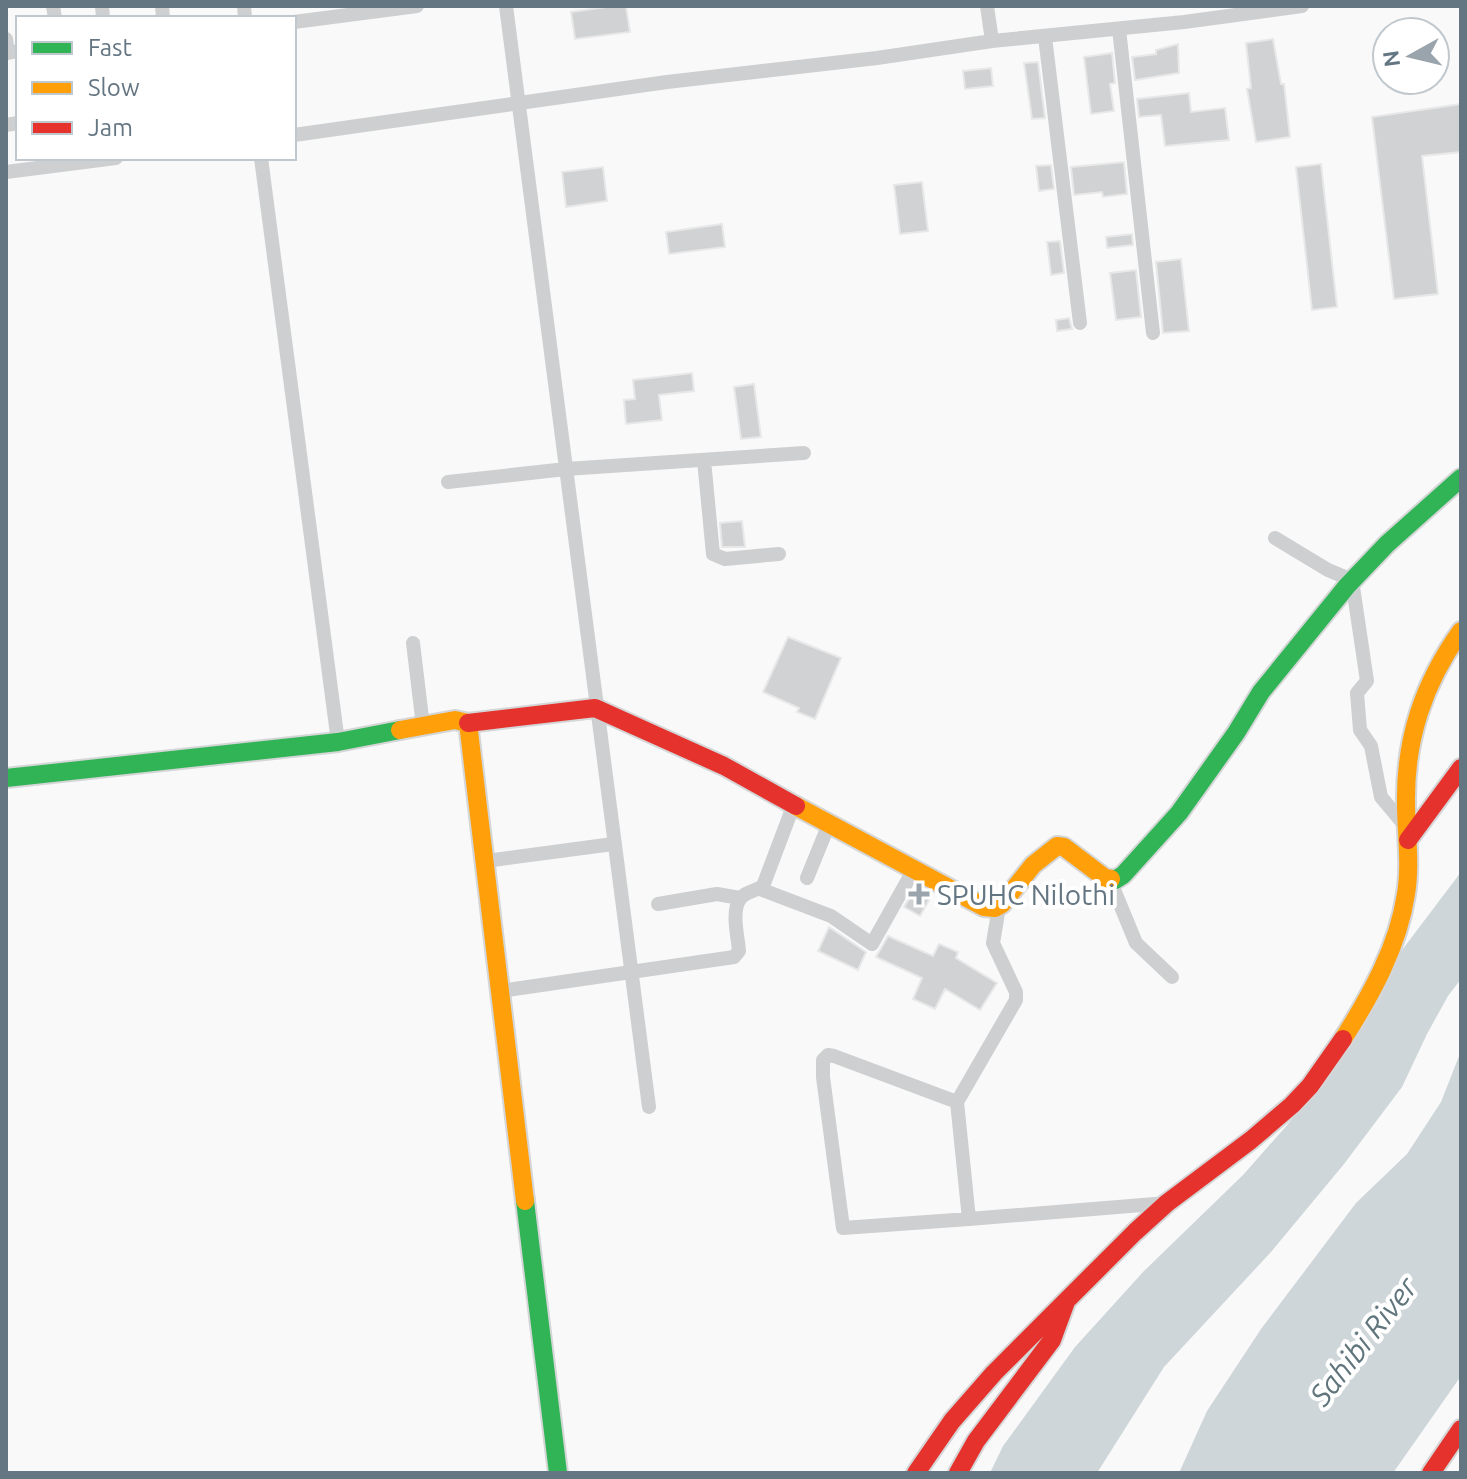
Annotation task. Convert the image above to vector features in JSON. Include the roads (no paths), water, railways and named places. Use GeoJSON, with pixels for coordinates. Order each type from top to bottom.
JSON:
{"type":"FeatureCollection","features":[{"type":"Feature","properties":{"kind":"street"},"geometry":{"type":"LineString","coordinates":[[296,21],[328,12],[417,6]]}},
{"type":"Feature","properties":{"kind":"street"},"geometry":{"type":"LineString","coordinates":[[506,6],[532,182],[595,708],[649,1107]]}},
{"type":"Feature","properties":{"kind":"street"},"geometry":{"type":"LineString","coordinates":[[987,6],[992,41]]}},
{"type":"Feature","properties":{"kind":"street"},"geometry":{"type":"LineString","coordinates":[[1183,6],[1184,22]]}},
{"type":"Feature","properties":{"kind":"street"},"geometry":{"type":"LineString","coordinates":[[296,135],[992,41],[1184,22],[1302,6]]}},
{"type":"Feature","properties":{"kind":"street"},"geometry":{"type":"LineString","coordinates":[[1119,29],[1153,333]]}},
{"type":"Feature","properties":{"kind":"street"},"geometry":{"type":"LineString","coordinates":[[1045,37],[1080,323]]}},
{"type":"Feature","properties":{"kind":"street"},"geometry":{"type":"LineString","coordinates":[[6,172],[100,160]]}},
{"type":"Feature","properties":{"kind":"street"},"geometry":{"type":"LineString","coordinates":[[261,160],[338,742]]}},
{"type":"Feature","properties":{"kind":"street"},"geometry":{"type":"LineString","coordinates":[[448,482],[566,469],[804,453]]}},
{"type":"Feature","properties":{"kind":"street"},"geometry":{"type":"LineString","coordinates":[[704,460],[713,554],[725,559],[779,554]]}},
{"type":"Feature","properties":{"kind":"street"},"geometry":{"type":"LineString","coordinates":[[1110,880],[1123,875],[1179,813],[1261,692],[1352,580],[1461,478]]}},
{"type":"Feature","properties":{"kind":"street"},"geometry":{"type":"LineString","coordinates":[[1275,538],[1328,570],[1352,580]]}},
{"type":"Feature","properties":{"kind":"street"},"geometry":{"type":"LineString","coordinates":[[1352,580],[1367,681],[1357,693],[1360,730],[1371,746],[1381,797],[1408,834]]}},
{"type":"Feature","properties":{"kind":"street"},"geometry":{"type":"LineString","coordinates":[[916,1473],[946,1430],[984,1386],[1067,1299],[1167,1203],[1293,1105],[1324,1068],[1371,992],[1393,937],[1407,890],[1406,788],[1416,714],[1437,663],[1461,631]]}},
{"type":"Feature","properties":{"kind":"street"},"geometry":{"type":"LineString","coordinates":[[413,643],[423,726]]}},
{"type":"Feature","properties":{"kind":"street"},"geometry":{"type":"LineString","coordinates":[[6,778],[338,742],[455,720],[468,723],[595,708],[724,766],[984,907],[999,907]]}},
{"type":"Feature","properties":{"kind":"street"},"geometry":{"type":"LineString","coordinates":[[468,723],[558,1473]]}},
{"type":"Feature","properties":{"kind":"street"},"geometry":{"type":"LineString","coordinates":[[1408,834],[1461,768]]}},
{"type":"Feature","properties":{"kind":"street"},"geometry":{"type":"LineString","coordinates":[[658,904],[717,894],[740,898],[760,889],[767,879],[794,804]]}},
{"type":"Feature","properties":{"kind":"street"},"geometry":{"type":"LineString","coordinates":[[807,878],[829,824]]}},
{"type":"Feature","properties":{"kind":"street"},"geometry":{"type":"LineString","coordinates":[[486,861],[613,844]]}},
{"type":"Feature","properties":{"kind":"street"},"geometry":{"type":"LineString","coordinates":[[969,1219],[957,1102],[1016,1000],[1016,992],[993,943],[999,907],[1033,865],[1057,846],[1064,847],[1110,880],[1136,943],[1172,977]]}},
{"type":"Feature","properties":{"kind":"street"},"geometry":{"type":"LineString","coordinates":[[760,889],[831,916],[872,944],[913,871]]}},
{"type":"Feature","properties":{"kind":"street"},"geometry":{"type":"LineString","coordinates":[[500,991],[734,957],[739,949],[736,913],[740,898]]}},
{"type":"Feature","properties":{"kind":"street"},"geometry":{"type":"LineString","coordinates":[[957,1102],[834,1056],[828,1055],[823,1060],[843,1228],[1167,1203]]}},
{"type":"Feature","properties":{"kind":"street"},"geometry":{"type":"LineString","coordinates":[[958,1473],[976,1441],[1052,1340],[1067,1299]]}},
{"type":"Feature","properties":{"kind":"street"},"geometry":{"type":"LineString","coordinates":[[1431,1473],[1458,1436]]}},
{"type":"Feature","properties":{"kind":"water"},"geometry":{"type":"Polygon","coordinates":[[[1461,872],[1461,979],[1427,1034],[1402,1087],[1344,1164],[1271,1252],[1164,1367],[1097,1473],[990,1473],[1003,1446],[1075,1347],[1144,1271],[1244,1174],[1309,1100],[1390,966],[1461,872]]]}},
{"type":"Feature","properties":{"kind":"water","name":"Sahibi River"},"geometry":{"type":"Polygon","coordinates":[[[1461,1051],[1461,1376],[1393,1473],[1179,1473],[1207,1411],[1261,1329],[1356,1203],[1407,1154],[1441,1102],[1461,1051]]]}},
{"type":"Feature","properties":{"kind":"place","name":"SPUHC Nilothi"},"geometry":{"type":"Point","coordinates":[919,894]}}]}
